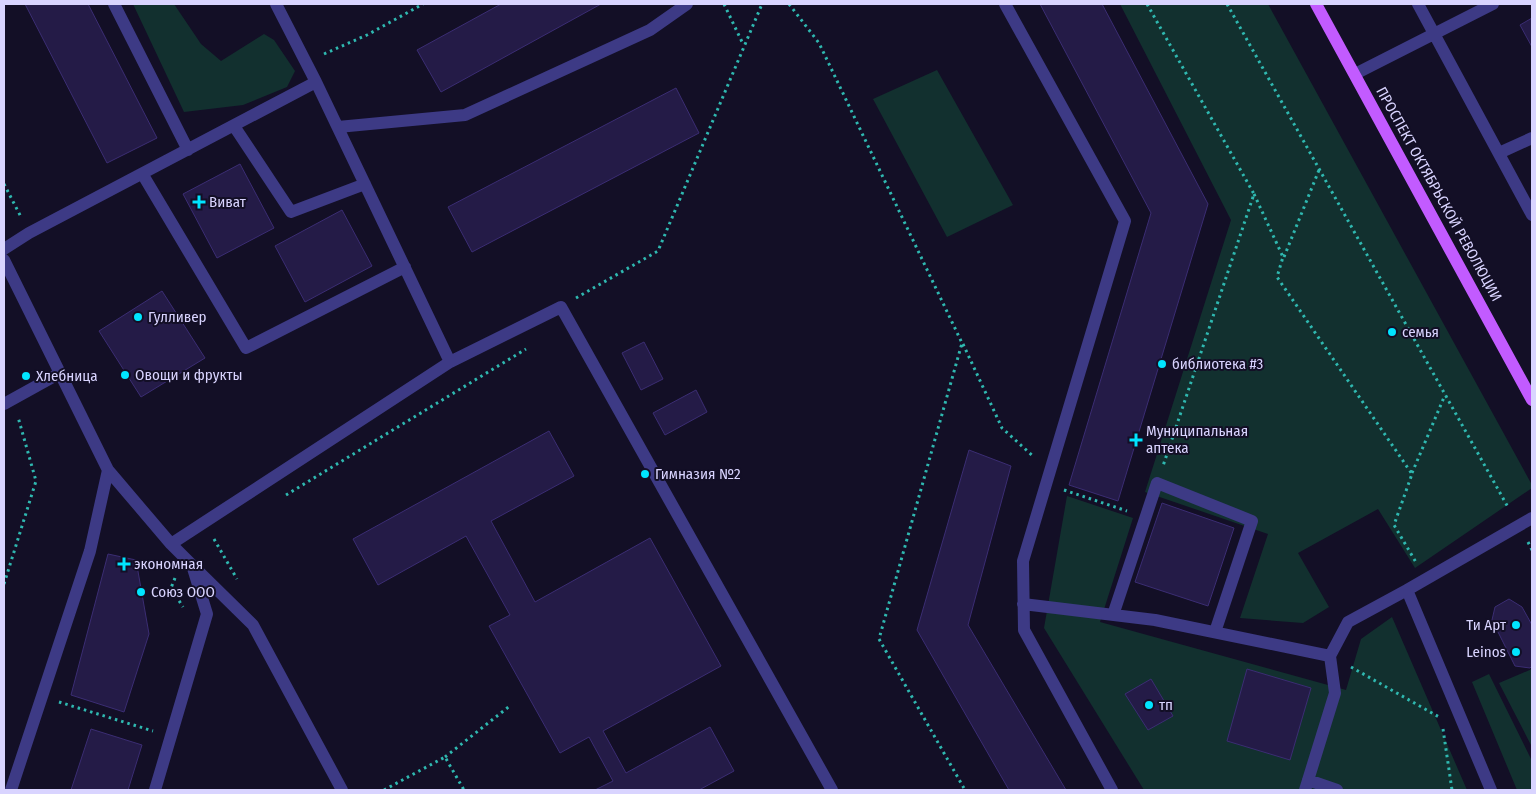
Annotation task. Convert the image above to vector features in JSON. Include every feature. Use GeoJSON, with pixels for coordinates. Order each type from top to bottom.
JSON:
{"type":"FeatureCollection","features":[{"type":"Feature","properties":{"kind":"main road","name":"ПРОСПЕКТ ОКТЯБРЬСКОЙ РЕВОЛЮЦИИ"},"geometry":{"type":"LineString","coordinates":[[1316,4],[1532,400]]}},
{"type":"Feature","properties":{"kind":"street"},"geometry":{"type":"LineString","coordinates":[[114,4],[188,150]]}},
{"type":"Feature","properties":{"kind":"street"},"geometry":{"type":"LineString","coordinates":[[276,4],[338,127],[450,362]]}},
{"type":"Feature","properties":{"kind":"street"},"geometry":{"type":"LineString","coordinates":[[338,127],[465,115],[650,30],[687,4]]}},
{"type":"Feature","properties":{"kind":"street"},"geometry":{"type":"LineString","coordinates":[[1005,4],[1125,221],[1023,560],[1024,630],[1112,790]]}},
{"type":"Feature","properties":{"kind":"street"},"geometry":{"type":"LineString","coordinates":[[1418,4],[1532,215]]}},
{"type":"Feature","properties":{"kind":"street"},"geometry":{"type":"LineString","coordinates":[[1355,74],[1493,4]]}},
{"type":"Feature","properties":{"kind":"street"},"geometry":{"type":"LineString","coordinates":[[4,249],[29,233],[143,175],[316,82]]}},
{"type":"Feature","properties":{"kind":"street"},"geometry":{"type":"LineString","coordinates":[[234,126],[290,212],[365,184]]}},
{"type":"Feature","properties":{"kind":"street"},"geometry":{"type":"LineString","coordinates":[[1499,153],[1532,138]]}},
{"type":"Feature","properties":{"kind":"street"},"geometry":{"type":"LineString","coordinates":[[143,175],[246,348],[404,267]]}},
{"type":"Feature","properties":{"kind":"street"},"geometry":{"type":"LineString","coordinates":[[4,260],[108,470],[171,544],[253,625],[342,790]]}},
{"type":"Feature","properties":{"kind":"street"},"geometry":{"type":"LineString","coordinates":[[171,544],[450,362],[561,307],[832,790]]}},
{"type":"Feature","properties":{"kind":"street"},"geometry":{"type":"LineString","coordinates":[[9,403],[60,373]]}},
{"type":"Feature","properties":{"kind":"street"},"geometry":{"type":"LineString","coordinates":[[11,790],[90,551],[108,470]]}},
{"type":"Feature","properties":{"kind":"street"},"geometry":{"type":"LineString","coordinates":[[1113,615],[1157,483],[1252,521],[1215,632]]}},
{"type":"Feature","properties":{"kind":"street"},"geometry":{"type":"LineString","coordinates":[[1337,790],[1306,785],[1335,693],[1330,656],[1348,622],[1532,518]]}},
{"type":"Feature","properties":{"kind":"street"},"geometry":{"type":"LineString","coordinates":[[155,790],[207,614],[188,561]]}},
{"type":"Feature","properties":{"kind":"street"},"geometry":{"type":"LineString","coordinates":[[1407,590],[1491,790]]}},
{"type":"Feature","properties":{"kind":"street"},"geometry":{"type":"LineString","coordinates":[[1023,604],[1155,620],[1330,656]]}},
{"type":"Feature","properties":{"kind":"path"},"geometry":{"type":"LineString","coordinates":[[316,82],[320,56],[367,35],[423,4]]}},
{"type":"Feature","properties":{"kind":"path"},"geometry":{"type":"LineString","coordinates":[[724,4],[743,45]]}},
{"type":"Feature","properties":{"kind":"path"},"geometry":{"type":"LineString","coordinates":[[561,307],[658,250],[743,45],[762,4]]}},
{"type":"Feature","properties":{"kind":"path"},"geometry":{"type":"LineString","coordinates":[[790,4],[819,43],[1002,428],[1050,471],[1058,488],[1136,514]]}},
{"type":"Feature","properties":{"kind":"path"},"geometry":{"type":"LineString","coordinates":[[1147,4],[1254,194],[1284,257]]}},
{"type":"Feature","properties":{"kind":"path"},"geometry":{"type":"LineString","coordinates":[[1227,4],[1518,526]]}},
{"type":"Feature","properties":{"kind":"path"},"geometry":{"type":"LineString","coordinates":[[1319,169],[1276,277],[1412,474]]}},
{"type":"Feature","properties":{"kind":"path"},"geometry":{"type":"LineString","coordinates":[[4,184],[29,233]]}},
{"type":"Feature","properties":{"kind":"path"},"geometry":{"type":"LineString","coordinates":[[1157,483],[1254,194]]}},
{"type":"Feature","properties":{"kind":"path"},"geometry":{"type":"LineString","coordinates":[[962,343],[879,639],[965,790]]}},
{"type":"Feature","properties":{"kind":"path"},"geometry":{"type":"LineString","coordinates":[[281,498],[527,348]]}},
{"type":"Feature","properties":{"kind":"path"},"geometry":{"type":"LineString","coordinates":[[1426,579],[1394,525],[1412,474],[1445,395]]}},
{"type":"Feature","properties":{"kind":"path"},"geometry":{"type":"LineString","coordinates":[[4,584],[36,481],[9,403]]}},
{"type":"Feature","properties":{"kind":"path"},"geometry":{"type":"LineString","coordinates":[[188,561],[222,534]]}},
{"type":"Feature","properties":{"kind":"path"},"geometry":{"type":"LineString","coordinates":[[1330,656],[1441,719]]}},
{"type":"Feature","properties":{"kind":"path"},"geometry":{"type":"LineString","coordinates":[[42,697],[159,733]]}},
{"type":"Feature","properties":{"kind":"path"},"geometry":{"type":"LineString","coordinates":[[384,790],[445,757],[511,705]]}},
{"type":"Feature","properties":{"kind":"path"},"geometry":{"type":"LineString","coordinates":[[445,757],[464,790]]}},
{"type":"Feature","properties":{"kind":"green space"},"geometry":{"type":"Polygon","coordinates":[[[133,4],[174,4],[201,44],[221,61],[264,34],[274,40],[295,71],[287,87],[243,105],[184,112],[133,4]]]}},
{"type":"Feature","properties":{"kind":"green space"},"geometry":{"type":"Polygon","coordinates":[[[1120,4],[1268,4],[1532,485],[1532,488],[1415,568],[1378,509],[1298,553],[1329,607],[1303,623],[1240,618],[1268,534],[1145,492],[1231,220],[1120,4]]]}},
{"type":"Feature","properties":{"kind":"green space"},"geometry":{"type":"Polygon","coordinates":[[[937,70],[1013,205],[947,237],[873,99],[937,70]]]}},
{"type":"Feature","properties":{"kind":"green space"},"geometry":{"type":"Polygon","coordinates":[[[1067,496],[1133,518],[1100,622],[1346,690],[1361,639],[1392,617],[1467,790],[1144,790],[1044,628],[1067,496]]]}},
{"type":"Feature","properties":{"kind":"green space"},"geometry":{"type":"Polygon","coordinates":[[[1532,669],[1532,747],[1499,683],[1532,669]]]}},
{"type":"Feature","properties":{"kind":"green space"},"geometry":{"type":"Polygon","coordinates":[[[1489,674],[1532,761],[1532,790],[1517,790],[1472,682],[1489,674]]]}},
{"type":"Feature","properties":{"kind":"building"},"geometry":{"type":"Polygon","coordinates":[[[25,4],[88,4],[157,138],[107,163],[25,4]]]}},
{"type":"Feature","properties":{"kind":"building"},"geometry":{"type":"Polygon","coordinates":[[[501,4],[601,4],[441,92],[417,50],[501,4]]]}},
{"type":"Feature","properties":{"kind":"building"},"geometry":{"type":"Polygon","coordinates":[[[1040,4],[1102,4],[1208,204],[1118,501],[1069,485],[1151,213],[1040,4]]]}},
{"type":"Feature","properties":{"kind":"building"},"geometry":{"type":"Polygon","coordinates":[[[1532,18],[1532,47],[1520,25],[1532,18]]]}},
{"type":"Feature","properties":{"kind":"building"},"geometry":{"type":"Polygon","coordinates":[[[676,88],[699,133],[472,252],[448,207],[676,88]]]}},
{"type":"Feature","properties":{"kind":"building"},"geometry":{"type":"Polygon","coordinates":[[[240,164],[274,228],[217,258],[183,194],[240,164]]]}},
{"type":"Feature","properties":{"kind":"building"},"geometry":{"type":"Polygon","coordinates":[[[342,210],[372,266],[305,302],[275,246],[342,210]]]}},
{"type":"Feature","properties":{"kind":"building"},"geometry":{"type":"Polygon","coordinates":[[[162,291],[205,358],[141,397],[99,331],[162,291]]]}},
{"type":"Feature","properties":{"kind":"building"},"geometry":{"type":"Polygon","coordinates":[[[644,342],[663,379],[641,390],[622,353],[644,342]]]}},
{"type":"Feature","properties":{"kind":"building"},"geometry":{"type":"Polygon","coordinates":[[[696,390],[707,412],[665,435],[653,413],[696,390]]]}},
{"type":"Feature","properties":{"kind":"building"},"geometry":{"type":"Polygon","coordinates":[[[549,431],[574,476],[491,521],[535,602],[650,538],[721,666],[603,731],[626,773],[710,727],[734,771],[699,790],[595,790],[613,781],[589,737],[560,753],[489,626],[510,615],[466,536],[378,585],[353,539],[549,431]]]}},
{"type":"Feature","properties":{"kind":"building"},"geometry":{"type":"Polygon","coordinates":[[[969,450],[1011,466],[968,625],[1066,790],[1009,790],[917,630],[969,450]]]}},
{"type":"Feature","properties":{"kind":"building"},"geometry":{"type":"Polygon","coordinates":[[[1162,503],[1234,528],[1208,606],[1135,582],[1162,503]]]}},
{"type":"Feature","properties":{"kind":"building"},"geometry":{"type":"Polygon","coordinates":[[[108,554],[136,560],[149,634],[124,712],[71,695],[108,554]]]}},
{"type":"Feature","properties":{"kind":"building"},"geometry":{"type":"Polygon","coordinates":[[[1509,599],[1522,607],[1532,625],[1532,666],[1530,668],[1515,666],[1492,620],[1495,607],[1509,599]]]}},
{"type":"Feature","properties":{"kind":"building"},"geometry":{"type":"Polygon","coordinates":[[[1247,669],[1311,688],[1290,760],[1227,741],[1247,669]]]}},
{"type":"Feature","properties":{"kind":"building","name":"тп"},"geometry":{"type":"Polygon","coordinates":[[[1151,679],[1173,716],[1148,730],[1125,694],[1151,679]]]}},
{"type":"Feature","properties":{"kind":"building"},"geometry":{"type":"Polygon","coordinates":[[[91,729],[142,745],[128,790],[71,790],[91,729]]]}},
{"type":"Feature","properties":{"kind":"place","name":"Виват"},"geometry":{"type":"Point","coordinates":[199,202]}},
{"type":"Feature","properties":{"kind":"place","name":"Гулливер"},"geometry":{"type":"Point","coordinates":[138,317]}},
{"type":"Feature","properties":{"kind":"place","name":"семья"},"geometry":{"type":"Point","coordinates":[1392,332]}},
{"type":"Feature","properties":{"kind":"place","name":"библиотека #3"},"geometry":{"type":"Point","coordinates":[1162,364]}},
{"type":"Feature","properties":{"kind":"place","name":"Овощи и фрукты"},"geometry":{"type":"Point","coordinates":[125,375]}},
{"type":"Feature","properties":{"kind":"place","name":"Хлебница"},"geometry":{"type":"Point","coordinates":[26,376]}},
{"type":"Feature","properties":{"kind":"place","name":"Муниципальная аптека"},"geometry":{"type":"Point","coordinates":[1136,440]}},
{"type":"Feature","properties":{"kind":"place","name":"Гимназия №2"},"geometry":{"type":"Point","coordinates":[645,474]}},
{"type":"Feature","properties":{"kind":"place","name":"экономная"},"geometry":{"type":"Point","coordinates":[124,564]}},
{"type":"Feature","properties":{"kind":"place","name":"Союз ООО"},"geometry":{"type":"Point","coordinates":[141,592]}},
{"type":"Feature","properties":{"kind":"place","name":"Ти Арт"},"geometry":{"type":"Point","coordinates":[1516,625]}},
{"type":"Feature","properties":{"kind":"place","name":"Leinos"},"geometry":{"type":"Point","coordinates":[1516,652]}},
{"type":"Feature","properties":{"kind":"place","name":"тп"},"geometry":{"type":"Point","coordinates":[1149,705]}}]}
